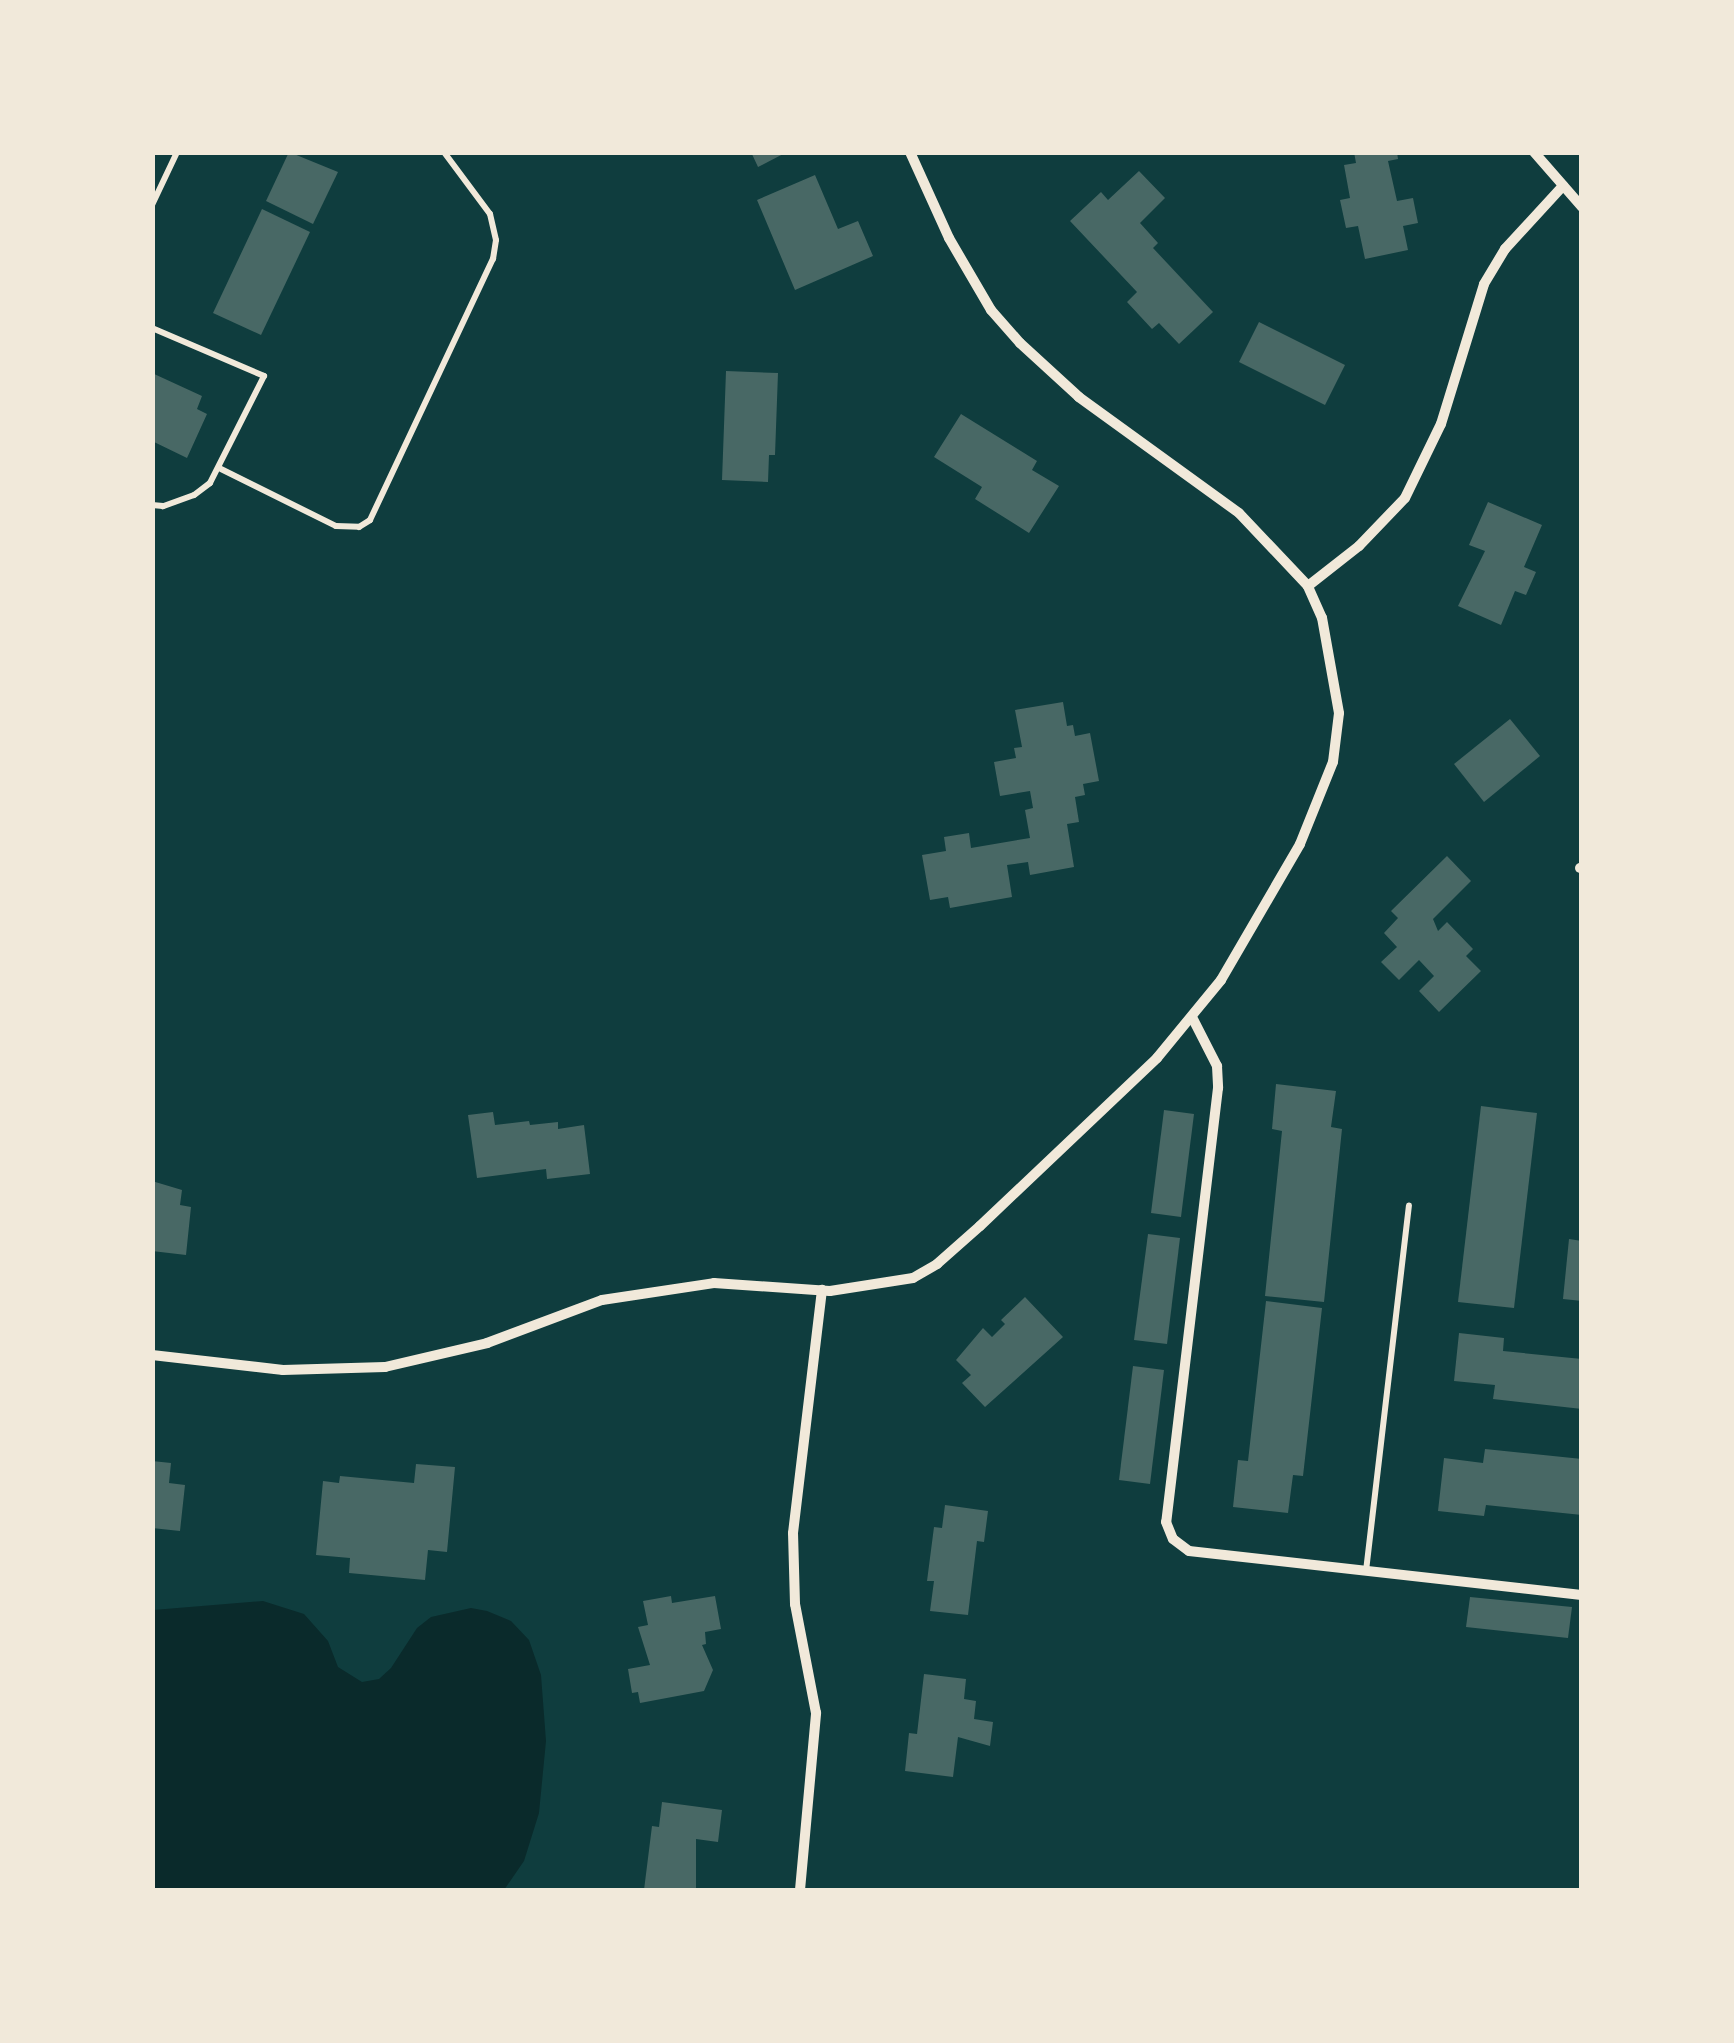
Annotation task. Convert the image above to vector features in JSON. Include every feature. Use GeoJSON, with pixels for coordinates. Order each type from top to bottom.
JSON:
{"type":"FeatureCollection","features":[{"type":"Feature","properties":{"kind":"street"},"geometry":{"type":"LineString","coordinates":[[152,1355],[283,1370],[385,1367],[487,1343],[602,1300],[714,1283],[822,1290],[886,1285],[913,1278],[937,1264],[1193,1019],[1252,930],[1300,844],[1333,762],[1339,713],[1333,662],[1308,586],[1239,513],[1079,398],[1020,343],[992,310],[950,238],[910,152]]}},
{"type":"Feature","properties":{"kind":"street"},"geometry":{"type":"LineString","coordinates":[[1534,152],[1582,207]]}},
{"type":"Feature","properties":{"kind":"street"},"geometry":{"type":"LineString","coordinates":[[1308,586],[1358,546],[1405,498],[1441,424],[1484,284],[1505,248],[1562,186]]}},
{"type":"Feature","properties":{"kind":"street"},"geometry":{"type":"LineString","coordinates":[[1193,1019],[1218,1066],[1218,1088],[1166,1522],[1173,1539],[1189,1550],[1582,1595]]}},
{"type":"Feature","properties":{"kind":"street"},"geometry":{"type":"LineString","coordinates":[[800,1890],[816,1713],[795,1604],[794,1533],[822,1290]]}},
{"type":"Feature","properties":{"kind":"lane"},"geometry":{"type":"LineString","coordinates":[[152,205],[177,152]]}},
{"type":"Feature","properties":{"kind":"lane"},"geometry":{"type":"LineString","coordinates":[[221,468],[336,526],[359,527],[370,520],[493,259],[496,240],[490,214],[444,152]]}},
{"type":"Feature","properties":{"kind":"lane"},"geometry":{"type":"LineString","coordinates":[[152,328],[264,376],[221,468],[194,495],[163,506],[152,505]]}},
{"type":"Feature","properties":{"kind":"lane"},"geometry":{"type":"LineString","coordinates":[[1366,1571],[1410,1206]]}},
{"type":"Feature","properties":{"kind":"water"},"geometry":{"type":"Polygon","coordinates":[[[263,1601],[304,1614],[328,1641],[338,1667],[362,1682],[379,1679],[391,1668],[417,1628],[431,1617],[471,1608],[487,1611],[511,1621],[529,1640],[541,1675],[546,1741],[539,1813],[524,1861],[504,1890],[153,1890],[153,1610],[263,1601]]]}},
{"type":"Feature","properties":{"kind":"building"},"geometry":{"type":"Polygon","coordinates":[[[289,152],[338,172],[313,224],[266,201],[289,152]]]}},
{"type":"Feature","properties":{"kind":"building"},"geometry":{"type":"Polygon","coordinates":[[[751,152],[787,152],[758,167],[751,152]]]}},
{"type":"Feature","properties":{"kind":"building"},"geometry":{"type":"Polygon","coordinates":[[[1354,152],[1397,152],[1398,159],[1388,161],[1397,201],[1413,198],[1418,223],[1403,226],[1408,250],[1365,259],[1358,226],[1346,228],[1340,200],[1350,198],[1344,165],[1356,163],[1354,152]]]}},
{"type":"Feature","properties":{"kind":"building"},"geometry":{"type":"Polygon","coordinates":[[[1139,171],[1165,198],[1140,223],[1158,243],[1153,248],[1213,312],[1179,344],[1159,323],[1152,329],[1127,302],[1137,292],[1070,221],[1101,192],[1108,200],[1139,171]]]}},
{"type":"Feature","properties":{"kind":"building"},"geometry":{"type":"Polygon","coordinates":[[[815,175],[838,229],[858,221],[873,256],[795,290],[757,200],[815,175]]]}},
{"type":"Feature","properties":{"kind":"building"},"geometry":{"type":"Polygon","coordinates":[[[262,209],[310,232],[261,335],[213,313],[262,209]]]}},
{"type":"Feature","properties":{"kind":"building"},"geometry":{"type":"Polygon","coordinates":[[[1259,322],[1345,365],[1325,405],[1239,362],[1259,322]]]}},
{"type":"Feature","properties":{"kind":"building"},"geometry":{"type":"Polygon","coordinates":[[[726,371],[778,373],[775,455],[769,455],[768,482],[722,480],[726,371]]]}},
{"type":"Feature","properties":{"kind":"building"},"geometry":{"type":"Polygon","coordinates":[[[152,373],[202,396],[197,409],[207,414],[187,458],[152,441],[152,373]]]}},
{"type":"Feature","properties":{"kind":"building"},"geometry":{"type":"Polygon","coordinates":[[[961,414],[1037,461],[1032,470],[1059,486],[1029,533],[975,499],[982,487],[934,457],[961,414]]]}},
{"type":"Feature","properties":{"kind":"building"},"geometry":{"type":"Polygon","coordinates":[[[1488,502],[1542,525],[1524,567],[1536,572],[1526,595],[1515,591],[1501,625],[1458,606],[1485,551],[1469,545],[1488,502]]]}},
{"type":"Feature","properties":{"kind":"building"},"geometry":{"type":"Polygon","coordinates":[[[1063,702],[1067,726],[1073,725],[1075,736],[1090,733],[1099,781],[1083,784],[1085,795],[1075,797],[1079,822],[1067,824],[1074,867],[1030,875],[1028,862],[1007,865],[1012,897],[950,908],[948,897],[930,900],[922,855],[946,851],[944,837],[969,833],[971,848],[1030,838],[1025,810],[1033,808],[1030,791],[1000,796],[994,762],[1016,758],[1014,748],[1022,747],[1015,710],[1063,702]]]}},
{"type":"Feature","properties":{"kind":"building"},"geometry":{"type":"Polygon","coordinates":[[[1510,719],[1540,756],[1484,802],[1454,764],[1510,719]]]}},
{"type":"Feature","properties":{"kind":"building"},"geometry":{"type":"Polygon","coordinates":[[[1447,856],[1471,881],[1433,919],[1438,931],[1447,922],[1473,949],[1466,956],[1481,971],[1439,1012],[1419,991],[1434,976],[1419,960],[1399,980],[1381,962],[1397,947],[1384,933],[1398,918],[1391,911],[1447,856]]]}},
{"type":"Feature","properties":{"kind":"building"},"geometry":{"type":"Polygon","coordinates":[[[1276,1084],[1336,1091],[1331,1127],[1342,1129],[1324,1302],[1265,1296],[1282,1131],[1272,1129],[1276,1084]]]}},
{"type":"Feature","properties":{"kind":"building"},"geometry":{"type":"Polygon","coordinates":[[[1481,1106],[1537,1113],[1514,1308],[1458,1302],[1481,1106]]]}},
{"type":"Feature","properties":{"kind":"building"},"geometry":{"type":"Polygon","coordinates":[[[1164,1110],[1194,1114],[1181,1217],[1151,1213],[1164,1110]]]}},
{"type":"Feature","properties":{"kind":"building"},"geometry":{"type":"Polygon","coordinates":[[[493,1112],[495,1125],[558,1122],[558,1129],[584,1125],[590,1174],[547,1179],[546,1169],[477,1178],[468,1115],[493,1112]]]}},
{"type":"Feature","properties":{"kind":"building"},"geometry":{"type":"Polygon","coordinates":[[[152,1181],[182,1190],[180,1205],[191,1207],[186,1255],[152,1251],[152,1181]]]}},
{"type":"Feature","properties":{"kind":"building"},"geometry":{"type":"Polygon","coordinates":[[[1148,1234],[1180,1238],[1167,1344],[1134,1340],[1148,1234]]]}},
{"type":"Feature","properties":{"kind":"building"},"geometry":{"type":"Polygon","coordinates":[[[1569,1239],[1582,1241],[1582,1301],[1563,1299],[1569,1239]]]}},
{"type":"Feature","properties":{"kind":"building"},"geometry":{"type":"Polygon","coordinates":[[[1025,1297],[1063,1337],[985,1407],[962,1383],[971,1375],[956,1360],[983,1328],[992,1337],[1005,1324],[1001,1320],[1025,1297]]]}},
{"type":"Feature","properties":{"kind":"building"},"geometry":{"type":"Polygon","coordinates":[[[1266,1301],[1322,1308],[1303,1476],[1293,1475],[1288,1513],[1233,1507],[1238,1460],[1248,1461],[1266,1301]]]}},
{"type":"Feature","properties":{"kind":"building"},"geometry":{"type":"Polygon","coordinates":[[[1459,1333],[1504,1338],[1503,1351],[1582,1359],[1582,1409],[1493,1399],[1495,1385],[1454,1381],[1459,1333]]]}},
{"type":"Feature","properties":{"kind":"building"},"geometry":{"type":"Polygon","coordinates":[[[1133,1366],[1164,1370],[1150,1484],[1119,1480],[1133,1366]]]}},
{"type":"Feature","properties":{"kind":"building"},"geometry":{"type":"Polygon","coordinates":[[[1485,1449],[1582,1459],[1582,1515],[1486,1505],[1484,1516],[1438,1511],[1444,1458],[1483,1463],[1485,1449]]]}},
{"type":"Feature","properties":{"kind":"building"},"geometry":{"type":"Polygon","coordinates":[[[152,1461],[171,1463],[169,1483],[185,1485],[180,1531],[152,1528],[152,1461]]]}},
{"type":"Feature","properties":{"kind":"building"},"geometry":{"type":"Polygon","coordinates":[[[416,1464],[455,1467],[447,1552],[428,1550],[425,1580],[349,1573],[350,1558],[316,1555],[323,1481],[339,1483],[340,1476],[414,1483],[416,1464]]]}},
{"type":"Feature","properties":{"kind":"building"},"geometry":{"type":"Polygon","coordinates":[[[945,1505],[988,1511],[984,1542],[977,1541],[968,1615],[930,1611],[934,1581],[927,1581],[934,1527],[942,1528],[945,1505]]]}},
{"type":"Feature","properties":{"kind":"building"},"geometry":{"type":"Polygon","coordinates":[[[671,1596],[672,1603],[715,1596],[721,1629],[705,1632],[706,1644],[702,1645],[713,1670],[704,1691],[640,1703],[638,1692],[632,1693],[628,1669],[650,1665],[638,1627],[648,1625],[643,1601],[671,1596]]]}},
{"type":"Feature","properties":{"kind":"building"},"geometry":{"type":"Polygon","coordinates":[[[1470,1597],[1572,1607],[1568,1638],[1466,1627],[1470,1597]]]}},
{"type":"Feature","properties":{"kind":"building"},"geometry":{"type":"Polygon","coordinates":[[[924,1674],[966,1679],[964,1699],[976,1701],[974,1719],[993,1722],[990,1746],[958,1737],[953,1777],[905,1771],[909,1733],[917,1734],[924,1674]]]}},
{"type":"Feature","properties":{"kind":"building"},"geometry":{"type":"Polygon","coordinates":[[[662,1802],[722,1810],[718,1842],[696,1839],[696,1890],[644,1890],[652,1826],[659,1827],[662,1802]]]}}]}
